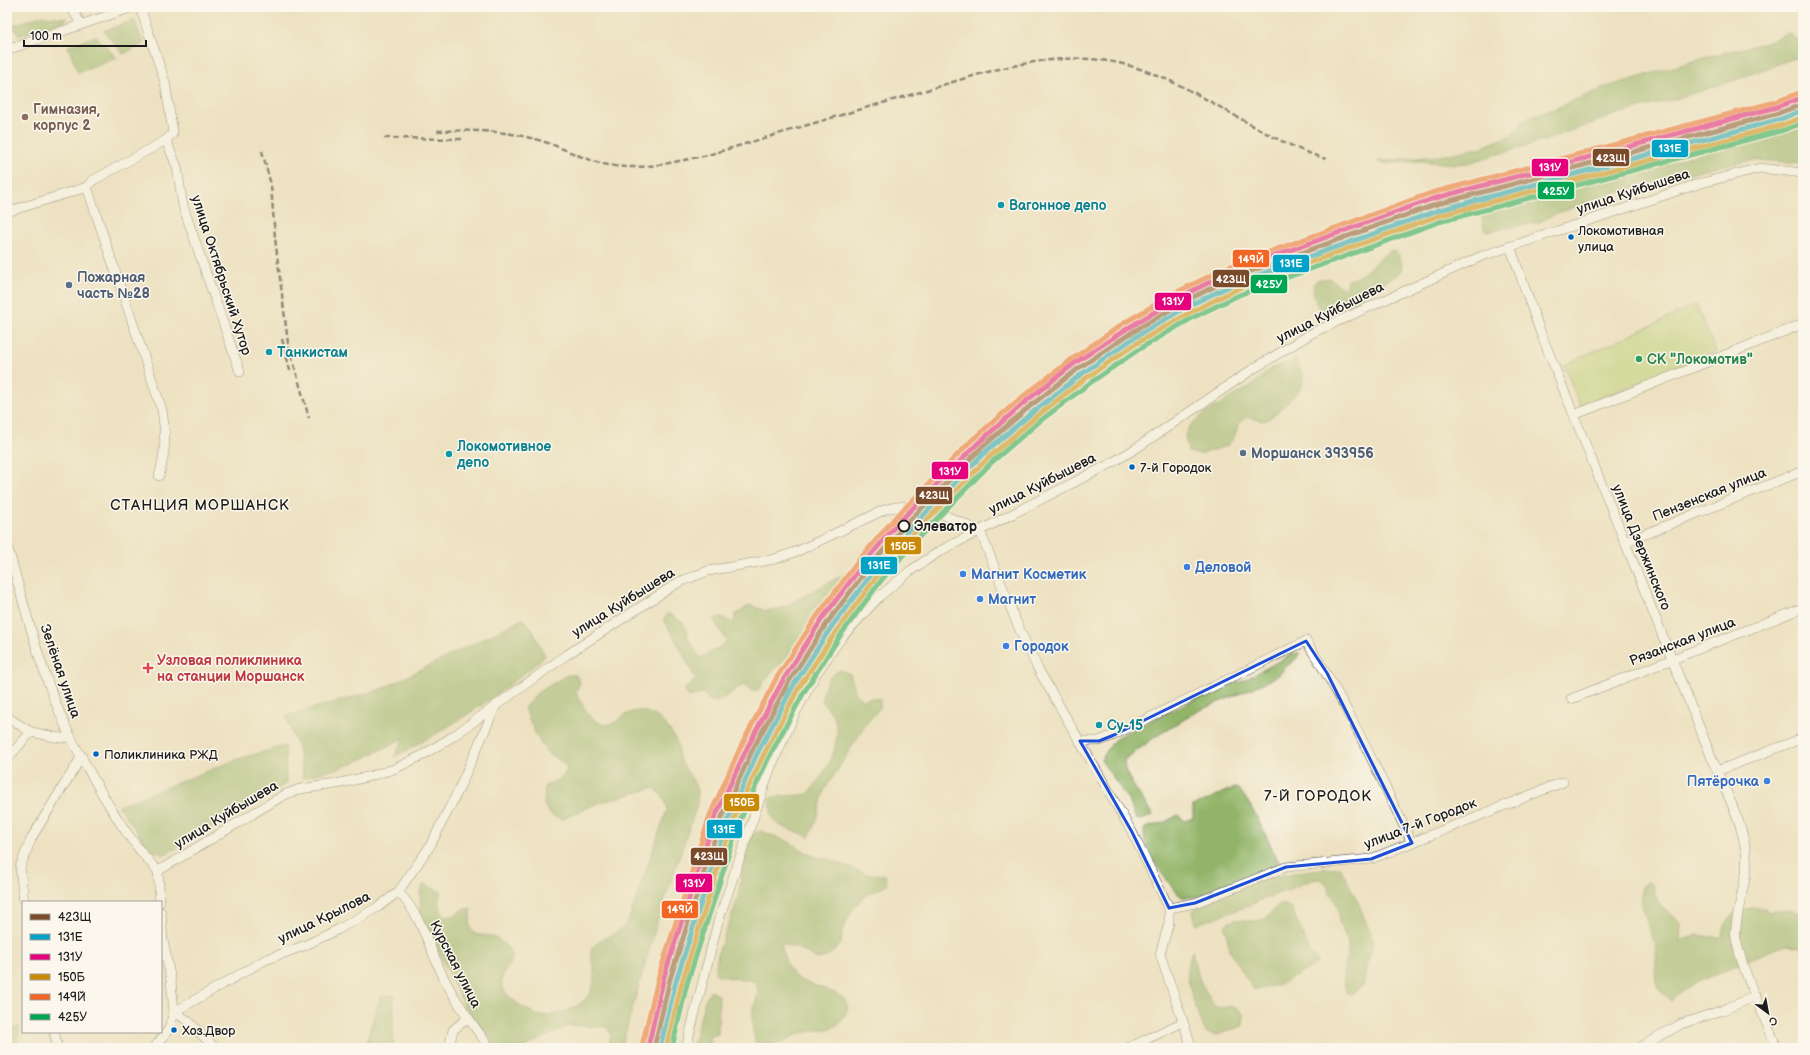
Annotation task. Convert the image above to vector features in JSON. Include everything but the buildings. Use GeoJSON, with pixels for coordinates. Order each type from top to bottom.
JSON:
{"type":"FeatureCollection","features":[{"type":"Feature","properties":{"kind":"street"},"geometry":{"type":"LineString","coordinates":[[71,7],[81,24]]}},
{"type":"Feature","properties":{"kind":"street"},"geometry":{"type":"LineString","coordinates":[[7,50],[132,7]]}},
{"type":"Feature","properties":{"kind":"street","name":"улица Октябрьский Хутор"},"geometry":{"type":"LineString","coordinates":[[140,7],[165,82],[170,136],[183,206],[240,372]]}},
{"type":"Feature","properties":{"kind":"street"},"geometry":{"type":"LineString","coordinates":[[7,212],[87,187],[92,181],[170,136]]}},
{"type":"Feature","properties":{"kind":"street","name":"улица Куйбышева"},"geometry":{"type":"LineString","coordinates":[[158,871],[284,795],[300,789],[336,784],[367,777],[394,769],[421,756],[452,737],[496,704],[642,605],[679,582],[708,571],[775,559],[798,552],[886,509],[898,506],[922,506],[980,531],[1110,464],[1253,369],[1314,332],[1425,281],[1510,246],[1698,184],[1760,168],[1803,173]]}},
{"type":"Feature","properties":{"kind":"street"},"geometry":{"type":"LineString","coordinates":[[87,187],[162,410],[166,434],[165,454],[159,476]]}},
{"type":"Feature","properties":{"kind":"street","name":"улица Дзержинского"},"geometry":{"type":"LineString","coordinates":[[1510,246],[1540,331],[1672,660],[1737,816],[1746,850],[1746,872],[1736,938],[1757,998],[1777,1048]]}},
{"type":"Feature","properties":{"kind":"street"},"geometry":{"type":"LineString","coordinates":[[1574,415],[1803,324]]}},
{"type":"Feature","properties":{"kind":"street","name":"Пензенская улица"},"geometry":{"type":"LineString","coordinates":[[1625,542],[1803,471]]}},
{"type":"Feature","properties":{"kind":"street"},"geometry":{"type":"LineString","coordinates":[[686,1048],[718,922],[770,769],[816,674],[842,637],[880,596],[910,571],[940,551],[980,531],[1038,669],[1132,832],[1169,908],[1169,923],[1160,954],[1192,1048]]}},
{"type":"Feature","properties":{"kind":"street","name":"Зелёная улица"},"geometry":{"type":"LineString","coordinates":[[7,548],[45,672],[62,719],[126,832],[143,855],[158,871]]}},
{"type":"Feature","properties":{"kind":"street","name":"Рязанская улица"},"geometry":{"type":"LineString","coordinates":[[1571,699],[1803,608]]}},
{"type":"Feature","properties":{"kind":"street"},"geometry":{"type":"LineString","coordinates":[[1080,741],[1099,741],[1114,735],[1306,641],[1327,673],[1355,726],[1412,843]]}},
{"type":"Feature","properties":{"kind":"street","name":"улица Крылова"},"geometry":{"type":"LineString","coordinates":[[174,1012],[265,960],[306,945],[339,929],[378,907],[398,892],[415,870],[430,846],[459,789],[496,704]]}},
{"type":"Feature","properties":{"kind":"street"},"geometry":{"type":"LineString","coordinates":[[7,717],[31,732],[60,738],[71,737]]}},
{"type":"Feature","properties":{"kind":"street"},"geometry":{"type":"LineString","coordinates":[[7,759],[31,732]]}},
{"type":"Feature","properties":{"kind":"street"},"geometry":{"type":"LineString","coordinates":[[1718,771],[1803,738]]}},
{"type":"Feature","properties":{"kind":"street"},"geometry":{"type":"LineString","coordinates":[[24,901],[20,867],[32,837],[82,756]]}},
{"type":"Feature","properties":{"kind":"street","name":"улица 7-й Городок"},"geometry":{"type":"LineString","coordinates":[[1169,908],[1195,904],[1286,868],[1371,859],[1563,782]]}},
{"type":"Feature","properties":{"kind":"street"},"geometry":{"type":"LineString","coordinates":[[158,871],[160,901]]}},
{"type":"Feature","properties":{"kind":"street","name":"Курская улица"},"geometry":{"type":"LineString","coordinates":[[398,892],[414,911],[444,977],[468,1018],[490,1048]]}},
{"type":"Feature","properties":{"kind":"street"},"geometry":{"type":"LineString","coordinates":[[154,1048],[169,1029],[174,1012],[173,993],[163,940],[162,926]]}},
{"type":"Feature","properties":{"kind":"street"},"geometry":{"type":"LineString","coordinates":[[1639,1048],[1680,1024],[1757,998]]}},
{"type":"Feature","properties":{"kind":"street"},"geometry":{"type":"LineString","coordinates":[[174,1012],[187,1020],[215,1048]]}},
{"type":"Feature","properties":{"kind":"street"},"geometry":{"type":"LineString","coordinates":[[449,1048],[453,1030],[468,1018]]}},
{"type":"Feature","properties":{"kind":"street"},"geometry":{"type":"LineString","coordinates":[[1128,1048],[1183,1022]]}},
{"type":"Feature","properties":{"kind":"street"},"geometry":{"type":"LineString","coordinates":[[54,1033],[58,1048]]}},
{"type":"Feature","properties":{"kind":"highlighted area"},"geometry":{"type":"Polygon","coordinates":[[[1306,641],[1327,673],[1412,843],[1371,859],[1286,867],[1195,903],[1169,908],[1132,832],[1080,741],[1099,741],[1114,735],[1306,641]]]}},
{"type":"Feature","properties":{"kind":"green space"},"geometry":{"type":"Polygon","coordinates":[[[42,16],[67,18],[65,21],[19,36],[13,25],[42,16]]]}},
{"type":"Feature","properties":{"kind":"green space"},"geometry":{"type":"Polygon","coordinates":[[[134,20],[144,44],[123,54],[104,31],[134,20]]]}},
{"type":"Feature","properties":{"kind":"green space"},"geometry":{"type":"Polygon","coordinates":[[[1788,33],[1803,44],[1803,55],[1732,81],[1675,99],[1617,114],[1543,141],[1468,163],[1455,164],[1417,161],[1384,164],[1378,161],[1440,156],[1482,147],[1516,132],[1522,122],[1529,117],[1554,109],[1606,87],[1714,55],[1761,44],[1788,33]]]}},
{"type":"Feature","properties":{"kind":"green space"},"geometry":{"type":"Polygon","coordinates":[[[96,36],[117,58],[78,73],[68,46],[96,36]]]}},
{"type":"Feature","properties":{"kind":"green space"},"geometry":{"type":"Polygon","coordinates":[[[1797,129],[1803,129],[1803,163],[1754,160],[1713,167],[1609,195],[1555,214],[1539,222],[1485,231],[1479,208],[1482,203],[1547,191],[1797,129]]]}},
{"type":"Feature","properties":{"kind":"green space"},"geometry":{"type":"Polygon","coordinates":[[[1390,251],[1397,253],[1401,259],[1402,267],[1400,272],[1391,279],[1373,286],[1354,302],[1323,314],[1321,313],[1313,292],[1314,283],[1317,280],[1329,278],[1343,288],[1347,288],[1347,280],[1353,279],[1364,272],[1390,251]]]}},
{"type":"Feature","properties":{"kind":"green space","name":"СК \"Локомотив\""},"geometry":{"type":"Polygon","coordinates":[[[1696,305],[1716,352],[1580,406],[1564,365],[1696,305]]]}},
{"type":"Feature","properties":{"kind":"green space"},"geometry":{"type":"Polygon","coordinates":[[[1295,360],[1304,376],[1301,389],[1279,411],[1264,421],[1246,417],[1240,422],[1233,439],[1227,446],[1200,454],[1188,452],[1185,435],[1189,427],[1195,421],[1213,408],[1254,384],[1270,369],[1295,360]]]}},
{"type":"Feature","properties":{"kind":"green space"},"geometry":{"type":"Polygon","coordinates":[[[846,573],[851,579],[848,586],[840,591],[799,649],[773,670],[758,690],[751,691],[745,685],[717,702],[709,700],[704,693],[689,697],[684,690],[696,679],[677,642],[663,621],[668,613],[682,622],[687,630],[688,638],[700,658],[720,647],[727,641],[714,620],[719,617],[734,623],[735,615],[750,605],[766,611],[782,608],[846,573]]]}},
{"type":"Feature","properties":{"kind":"green space"},"geometry":{"type":"Polygon","coordinates":[[[523,619],[531,627],[545,656],[510,685],[434,735],[394,757],[404,738],[352,764],[303,778],[299,752],[286,716],[382,689],[523,619]]]}},
{"type":"Feature","properties":{"kind":"green space"},"geometry":{"type":"Polygon","coordinates":[[[1300,653],[1297,658],[1279,675],[1253,688],[1198,711],[1155,737],[1124,760],[1124,766],[1130,780],[1152,815],[1140,820],[1136,819],[1129,801],[1101,760],[1114,740],[1218,688],[1243,681],[1288,656],[1300,653]]]}},
{"type":"Feature","properties":{"kind":"green space"},"geometry":{"type":"Polygon","coordinates":[[[841,670],[850,674],[856,693],[862,700],[872,698],[881,699],[879,709],[866,724],[824,791],[817,819],[809,837],[785,828],[775,822],[770,809],[770,798],[808,794],[826,768],[835,748],[837,738],[833,715],[822,700],[829,678],[841,670]]]}},
{"type":"Feature","properties":{"kind":"green space"},"geometry":{"type":"Polygon","coordinates":[[[567,675],[576,675],[580,683],[576,691],[585,709],[595,720],[600,723],[614,723],[627,714],[637,711],[652,714],[665,725],[675,738],[678,745],[678,756],[696,787],[697,805],[658,919],[621,1048],[608,1048],[611,1035],[607,1027],[570,1025],[522,1048],[495,1048],[464,1006],[421,913],[420,892],[424,884],[441,892],[439,905],[446,916],[455,916],[462,909],[471,909],[470,927],[476,935],[497,939],[509,950],[511,955],[510,960],[501,981],[502,986],[508,996],[538,1016],[569,1010],[585,999],[591,991],[594,981],[594,970],[591,955],[593,947],[601,940],[621,929],[626,925],[629,919],[667,810],[663,797],[653,788],[598,803],[563,819],[555,817],[548,812],[544,805],[545,786],[563,777],[567,769],[562,762],[549,754],[542,746],[524,708],[537,693],[567,675]]]}},
{"type":"Feature","properties":{"kind":"green space"},"geometry":{"type":"Polygon","coordinates":[[[285,746],[286,784],[164,855],[148,848],[119,806],[238,759],[285,746]]]}},
{"type":"Feature","properties":{"kind":"green space"},"geometry":{"type":"Polygon","coordinates":[[[1236,788],[1241,792],[1252,809],[1279,862],[1260,873],[1198,897],[1182,897],[1170,885],[1150,854],[1144,835],[1145,828],[1165,822],[1178,815],[1185,821],[1193,818],[1193,806],[1236,788]]]}},
{"type":"Feature","properties":{"kind":"green space"},"geometry":{"type":"Polygon","coordinates":[[[761,831],[787,841],[813,856],[831,860],[866,874],[885,875],[887,885],[864,897],[854,908],[843,930],[841,944],[827,957],[817,959],[800,949],[781,943],[786,962],[793,975],[804,981],[831,991],[845,1000],[847,1007],[842,1020],[838,1024],[828,1029],[806,1032],[772,1046],[758,1048],[752,1024],[752,1014],[758,993],[755,982],[745,979],[725,977],[715,973],[718,953],[738,899],[742,871],[752,834],[761,831]]]}},
{"type":"Feature","properties":{"kind":"green space"},"geometry":{"type":"Polygon","coordinates":[[[1340,867],[1358,902],[1373,940],[1366,966],[1364,985],[1352,994],[1346,992],[1343,976],[1344,964],[1348,956],[1348,943],[1339,922],[1338,907],[1326,884],[1321,879],[1312,880],[1232,912],[1196,924],[1193,911],[1197,907],[1265,878],[1340,867]]]}},
{"type":"Feature","properties":{"kind":"green space"},"geometry":{"type":"Polygon","coordinates":[[[1648,882],[1653,885],[1656,897],[1662,908],[1677,918],[1681,923],[1680,941],[1697,935],[1721,938],[1727,922],[1735,912],[1747,909],[1764,908],[1767,912],[1791,910],[1803,914],[1803,949],[1787,945],[1769,951],[1691,985],[1675,996],[1671,1001],[1660,990],[1656,982],[1656,951],[1643,910],[1641,893],[1642,885],[1648,882]]]}},
{"type":"Feature","properties":{"kind":"green space"},"geometry":{"type":"Polygon","coordinates":[[[1282,903],[1292,909],[1311,954],[1316,958],[1317,964],[1281,984],[1256,990],[1253,989],[1230,951],[1225,926],[1229,922],[1237,920],[1256,921],[1264,919],[1279,904],[1282,903]]]}},
{"type":"Feature","properties":{"kind":"green space"},"geometry":{"type":"Polygon","coordinates":[[[1192,951],[1200,981],[1214,1006],[1223,1008],[1230,1006],[1237,1008],[1244,1016],[1243,1026],[1214,1036],[1206,1032],[1196,1011],[1187,976],[1187,967],[1192,951]]]}},
{"type":"Feature","properties":{"kind":"green space"},"geometry":{"type":"Polygon","coordinates":[[[710,991],[719,995],[718,1034],[709,1037],[714,1048],[692,1048],[705,1000],[710,991]]]}},
{"type":"Feature","properties":{"kind":"green space"},"geometry":{"type":"Polygon","coordinates":[[[394,995],[393,1048],[357,1048],[366,1043],[380,997],[394,995]]]}},
{"type":"Feature","properties":{"kind":"green space"},"geometry":{"type":"Polygon","coordinates":[[[20,1026],[18,1039],[21,1048],[7,1048],[7,1030],[20,1026]]]}},
{"type":"Feature","properties":{"kind":"green space"},"geometry":{"type":"Polygon","coordinates":[[[1320,1043],[1331,1048],[1307,1048],[1320,1043]]]}},
{"type":"Feature","properties":{"kind":"railway"},"geometry":{"type":"LineString","coordinates":[[437,131],[478,131],[518,135],[545,142],[588,159],[606,164],[627,167],[650,166],[708,155],[987,72],[1046,60],[1075,59],[1105,61],[1134,67],[1159,76],[1184,87],[1277,139],[1326,159]]}},
{"type":"Feature","properties":{"kind":"railway"},"geometry":{"type":"LineString","coordinates":[[1346,236],[1423,201],[1725,122],[1803,95]]}},
{"type":"Feature","properties":{"kind":"railway"},"geometry":{"type":"LineString","coordinates":[[384,138],[462,139]]}},
{"type":"Feature","properties":{"kind":"railway"},"geometry":{"type":"LineString","coordinates":[[262,151],[271,185],[275,238],[288,343],[309,418]]}},
{"type":"Feature","properties":{"kind":"railway"},"geometry":{"type":"LineString","coordinates":[[282,339],[291,374]]}},
{"type":"Feature","properties":{"kind":"transit line","name":"149Й"},"geometry":{"type":"LineString","coordinates":[[642,1045],[659,975],[710,815],[741,746],[777,677],[817,616],[859,560],[895,518],[972,440],[1021,398],[1072,359],[1124,323],[1177,292],[1228,267],[1431,193],[1775,102],[1799,93]]}},
{"type":"Feature","properties":{"kind":"transit line","name":"131У"},"geometry":{"type":"LineString","coordinates":[[648,1047],[664,977],[715,817],[747,748],[783,680],[822,619],[864,563],[899,522],[976,445],[1025,402],[1075,363],[1128,328],[1180,297],[1230,272],[1432,199],[1777,107],[1801,98]]}},
{"type":"Feature","properties":{"kind":"transit line","name":"423Щ"},"geometry":{"type":"LineString","coordinates":[[654,1048],[670,979],[721,819],[752,751],[788,683],[827,623],[869,567],[904,526],[980,449],[1029,407],[1079,368],[1131,333],[1183,302],[1232,278],[1434,205],[1779,113],[1803,104]]}},
{"type":"Feature","properties":{"kind":"transit line","name":"131Е"},"geometry":{"type":"LineString","coordinates":[[660,1048],[676,981],[727,821],[757,754],[793,686],[832,626],[874,571],[909,530],[984,453],[1033,412],[1083,373],[1134,338],[1186,307],[1234,284],[1436,211],[1781,119],[1803,110]]}},
{"type":"Feature","properties":{"kind":"transit line","name":"150Б"},"geometry":{"type":"LineString","coordinates":[[666,1048],[682,982],[732,823],[763,756],[798,689],[837,630],[878,575],[913,534],[988,458],[1037,416],[1086,378],[1137,343],[1189,313],[1237,289],[1438,216],[1782,125],[1803,117]]}},
{"type":"Feature","properties":{"kind":"transit line","name":"425У"},"geometry":{"type":"LineString","coordinates":[[672,1048],[687,984],[738,825],[768,759],[804,692],[842,633],[883,578],[918,538],[992,462],[1040,421],[1090,383],[1141,348],[1192,318],[1239,295],[1439,222],[1784,130],[1803,123]]}},
{"type":"Feature","properties":{"kind":"place","name":"Гимназия, корпус 2"},"geometry":{"type":"Point","coordinates":[25,117]}},
{"type":"Feature","properties":{"kind":"place","name":"Вагонное депо"},"geometry":{"type":"Point","coordinates":[1001,205]}},
{"type":"Feature","properties":{"kind":"place","name":"Локомотивная улица"},"geometry":{"type":"Point","coordinates":[1571,237]}},
{"type":"Feature","properties":{"kind":"place","name":"Пожарная часть №28"},"geometry":{"type":"Point","coordinates":[69,285]}},
{"type":"Feature","properties":{"kind":"place","name":"Танкистам"},"geometry":{"type":"Point","coordinates":[269,352]}},
{"type":"Feature","properties":{"kind":"place","name":"СК \"Локомотив\""},"geometry":{"type":"Point","coordinates":[1639,359]}},
{"type":"Feature","properties":{"kind":"place","name":"Моршанск 393956"},"geometry":{"type":"Point","coordinates":[1243,453]}},
{"type":"Feature","properties":{"kind":"place","name":"Локомотивное депо"},"geometry":{"type":"Point","coordinates":[449,454]}},
{"type":"Feature","properties":{"kind":"place","name":"7-й Городок"},"geometry":{"type":"Point","coordinates":[1132,467]}},
{"type":"Feature","properties":{"kind":"place","name":"Элеватор"},"geometry":{"type":"Point","coordinates":[904,526]}},
{"type":"Feature","properties":{"kind":"place","name":"Деловой"},"geometry":{"type":"Point","coordinates":[1187,567]}},
{"type":"Feature","properties":{"kind":"place","name":"Магнит Косметик"},"geometry":{"type":"Point","coordinates":[963,574]}},
{"type":"Feature","properties":{"kind":"place","name":"Магнит"},"geometry":{"type":"Point","coordinates":[980,599]}},
{"type":"Feature","properties":{"kind":"place","name":"Городок"},"geometry":{"type":"Point","coordinates":[1006,646]}},
{"type":"Feature","properties":{"kind":"place","name":"Узловая поликлиника на станции Моршанск"},"geometry":{"type":"Point","coordinates":[148,668]}},
{"type":"Feature","properties":{"kind":"place","name":"Су-15"},"geometry":{"type":"Point","coordinates":[1099,725]}},
{"type":"Feature","properties":{"kind":"place","name":"Поликлиника РЖД"},"geometry":{"type":"Point","coordinates":[96,754]}},
{"type":"Feature","properties":{"kind":"place","name":"Пятёрочка"},"geometry":{"type":"Point","coordinates":[1767,781]}},
{"type":"Feature","properties":{"kind":"place","name":"Хоз.Двор"},"geometry":{"type":"Point","coordinates":[174,1030]}},
{"type":"Feature","properties":{"kind":"district","name":"СТАНЦИЯ МОРШАНСК"},"geometry":{"type":"Point","coordinates":[200,505]}},
{"type":"Feature","properties":{"kind":"district","name":"7-Й ГОРОДОК"},"geometry":{"type":"Point","coordinates":[1318,796]}}]}
